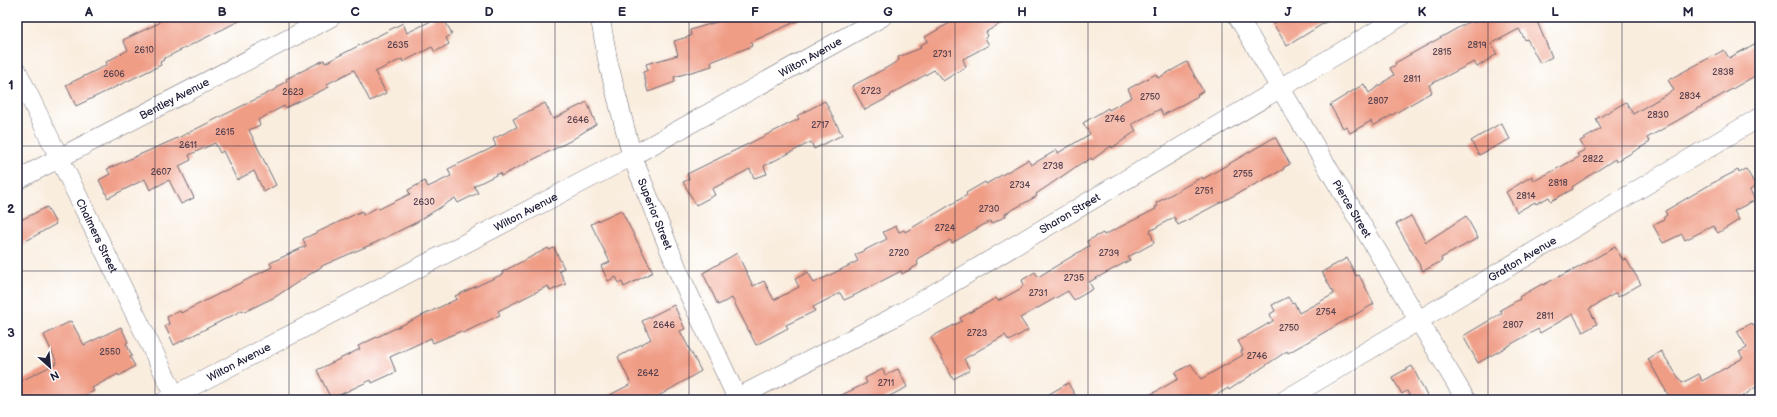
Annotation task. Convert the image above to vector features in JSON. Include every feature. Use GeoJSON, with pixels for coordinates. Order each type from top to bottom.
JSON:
{"type":"FeatureCollection","features":[{"type":"Feature","properties":{"kind":"street","name":"Bentley Avenue"},"geometry":{"type":"LineString","coordinates":[[17,180],[331,17]]}},
{"type":"Feature","properties":{"kind":"street","name":"Superior Street"},"geometry":{"type":"LineString","coordinates":[[600,17],[608,62],[632,156],[679,273],[736,399]]}},
{"type":"Feature","properties":{"kind":"street","name":"Wilton Avenue"},"geometry":{"type":"LineString","coordinates":[[172,398],[632,156],[882,17]]}},
{"type":"Feature","properties":{"kind":"street","name":"Pierce Street"},"geometry":{"type":"LineString","coordinates":[[1238,17],[1466,400]]}},
{"type":"Feature","properties":{"kind":"street","name":"Sharon Street"},"geometry":{"type":"LineString","coordinates":[[736,399],[898,315],[1400,17]]}},
{"type":"Feature","properties":{"kind":"street","name":"Chalmers Street"},"geometry":{"type":"LineString","coordinates":[[17,71],[172,398]]}},
{"type":"Feature","properties":{"kind":"street","name":"Grafton Avenue"},"geometry":{"type":"LineString","coordinates":[[1285,400],[1760,117]]}},
{"type":"Feature","properties":{"kind":"building"},"geometry":{"type":"Polygon","coordinates":[[[156,17],[247,17],[163,59],[164,60],[160,62],[161,65],[76,106],[66,85],[107,65],[106,62],[128,50],[123,40],[159,23],[156,17]]]}},
{"type":"Feature","properties":{"kind":"building"},"geometry":{"type":"Polygon","coordinates":[[[439,17],[443,17],[452,34],[446,38],[449,44],[435,52],[432,47],[403,62],[402,59],[375,72],[386,93],[370,101],[354,70],[327,84],[329,87],[285,108],[284,106],[258,120],[260,125],[249,130],[276,185],[264,192],[254,171],[237,180],[223,151],[220,153],[215,143],[189,155],[191,160],[179,166],[194,198],[181,204],[169,180],[150,190],[145,179],[108,198],[99,180],[110,174],[107,169],[180,137],[278,88],[278,86],[287,81],[286,79],[324,60],[325,63],[403,23],[407,33],[439,17]]]}},
{"type":"Feature","properties":{"kind":"building"},"geometry":{"type":"Polygon","coordinates":[[[718,17],[738,17],[739,21],[749,17],[806,17],[751,42],[752,46],[711,62],[712,66],[674,77],[675,82],[648,92],[643,72],[648,70],[646,64],[678,55],[674,41],[691,36],[690,30],[720,21],[718,17]]]}},
{"type":"Feature","properties":{"kind":"building"},"geometry":{"type":"Polygon","coordinates":[[[960,17],[1011,17],[986,32],[988,36],[985,38],[989,45],[963,59],[966,67],[943,81],[934,70],[865,110],[852,86],[888,67],[899,60],[898,57],[921,48],[919,46],[928,41],[925,37],[960,17]]]}},
{"type":"Feature","properties":{"kind":"building"},"geometry":{"type":"Polygon","coordinates":[[[1269,17],[1334,17],[1287,46],[1269,17]]]}},
{"type":"Feature","properties":{"kind":"building"},"geometry":{"type":"Polygon","coordinates":[[[1482,17],[1540,17],[1536,19],[1552,57],[1540,63],[1527,39],[1525,40],[1519,29],[1491,44],[1497,54],[1477,67],[1474,62],[1429,85],[1432,92],[1373,126],[1371,121],[1350,133],[1346,126],[1343,128],[1330,105],[1364,84],[1369,93],[1394,75],[1390,68],[1396,65],[1395,63],[1472,20],[1474,23],[1482,17]]]}},
{"type":"Feature","properties":{"kind":"building"},"geometry":{"type":"Polygon","coordinates":[[[1760,41],[1760,73],[1647,138],[1650,142],[1616,162],[1615,159],[1572,187],[1573,189],[1551,201],[1549,197],[1536,204],[1535,202],[1517,212],[1506,192],[1532,176],[1534,181],[1579,157],[1577,154],[1585,150],[1580,141],[1601,129],[1596,119],[1626,102],[1633,114],[1674,90],[1668,80],[1724,50],[1729,58],[1760,41]]]}},
{"type":"Feature","properties":{"kind":"building"},"geometry":{"type":"Polygon","coordinates":[[[1187,62],[1203,91],[1197,95],[1198,96],[1163,115],[1160,109],[1132,124],[1136,131],[1112,148],[1111,146],[1092,160],[1091,158],[1084,163],[1083,162],[1036,194],[1037,196],[1005,214],[1006,216],[991,224],[990,221],[952,243],[950,240],[917,259],[918,265],[902,274],[901,271],[844,300],[840,293],[813,307],[815,311],[786,325],[788,328],[756,345],[732,298],[718,305],[703,273],[737,253],[753,286],[764,281],[774,300],[799,287],[795,279],[808,272],[814,283],[858,261],[855,255],[887,239],[883,232],[896,226],[899,232],[904,230],[905,232],[967,195],[966,193],[985,182],[986,184],[1028,160],[1031,165],[1057,150],[1058,153],[1090,134],[1083,123],[1108,108],[1109,110],[1132,97],[1128,89],[1156,74],[1158,78],[1187,62]]]}},
{"type":"Feature","properties":{"kind":"building"},"geometry":{"type":"Polygon","coordinates":[[[825,101],[842,135],[814,149],[811,142],[764,166],[767,174],[754,178],[750,169],[712,189],[715,195],[696,205],[683,182],[689,179],[687,174],[799,119],[797,116],[825,101]]]}},
{"type":"Feature","properties":{"kind":"building"},"geometry":{"type":"Polygon","coordinates":[[[587,102],[596,124],[570,141],[501,176],[500,173],[474,186],[478,193],[458,203],[455,198],[417,222],[377,242],[324,265],[275,297],[244,312],[243,310],[174,345],[165,326],[169,324],[167,317],[180,311],[181,313],[272,267],[270,263],[306,246],[303,239],[362,211],[363,215],[378,207],[379,209],[410,194],[408,190],[425,181],[428,187],[451,176],[448,169],[496,146],[493,139],[517,127],[513,119],[545,103],[553,119],[587,102]]]}},
{"type":"Feature","properties":{"kind":"building"},"geometry":{"type":"Polygon","coordinates":[[[1501,123],[1510,139],[1479,155],[1471,141],[1501,123]]]}},
{"type":"Feature","properties":{"kind":"building"},"geometry":{"type":"Polygon","coordinates":[[[1275,137],[1290,164],[1283,168],[1284,169],[1178,225],[1174,217],[1150,231],[1154,243],[1128,257],[1130,260],[1089,282],[1093,289],[1074,300],[1068,291],[1020,318],[1028,330],[1009,341],[1005,335],[964,359],[970,370],[953,379],[931,337],[962,321],[960,318],[996,298],[998,301],[1022,288],[1021,287],[1024,285],[1022,280],[1035,272],[1038,277],[1089,246],[1087,241],[1103,233],[1104,235],[1156,209],[1155,207],[1158,206],[1156,203],[1202,177],[1203,179],[1275,137]]]}},
{"type":"Feature","properties":{"kind":"building"},"geometry":{"type":"Polygon","coordinates":[[[1746,169],[1756,186],[1750,190],[1755,200],[1734,211],[1739,220],[1718,233],[1713,226],[1685,240],[1682,234],[1663,243],[1653,225],[1664,219],[1667,215],[1665,211],[1738,170],[1739,173],[1746,169]]]}},
{"type":"Feature","properties":{"kind":"building"},"geometry":{"type":"Polygon","coordinates":[[[47,207],[56,224],[17,246],[17,222],[47,207]]]}},
{"type":"Feature","properties":{"kind":"building"},"geometry":{"type":"Polygon","coordinates":[[[621,210],[653,272],[624,287],[622,282],[619,283],[616,277],[608,281],[601,266],[610,262],[591,224],[621,210]]]}},
{"type":"Feature","properties":{"kind":"building"},"geometry":{"type":"Polygon","coordinates":[[[1411,216],[1426,242],[1466,216],[1478,238],[1441,258],[1442,261],[1423,271],[1396,224],[1411,216]]]}},
{"type":"Feature","properties":{"kind":"building"},"geometry":{"type":"Polygon","coordinates":[[[1615,247],[1623,260],[1626,259],[1641,284],[1618,297],[1616,293],[1589,309],[1597,324],[1583,332],[1573,314],[1540,333],[1538,329],[1478,363],[1463,336],[1502,313],[1500,310],[1520,299],[1519,297],[1542,284],[1543,285],[1572,271],[1615,247]]]}},
{"type":"Feature","properties":{"kind":"building"},"geometry":{"type":"Polygon","coordinates":[[[548,248],[549,250],[554,248],[564,268],[559,270],[566,284],[550,291],[548,286],[498,311],[500,315],[463,333],[461,331],[433,343],[431,338],[390,357],[396,372],[372,383],[371,380],[331,399],[317,370],[360,349],[358,346],[457,299],[455,296],[503,274],[502,272],[548,248]]]}},
{"type":"Feature","properties":{"kind":"building"},"geometry":{"type":"Polygon","coordinates":[[[1347,258],[1356,276],[1359,275],[1374,304],[1288,353],[1287,351],[1229,390],[1228,388],[1209,400],[1141,400],[1178,379],[1175,373],[1191,364],[1201,379],[1243,355],[1241,351],[1243,350],[1238,341],[1273,321],[1270,314],[1275,311],[1272,305],[1288,297],[1292,303],[1294,302],[1299,313],[1334,294],[1322,272],[1347,258]]]}},
{"type":"Feature","properties":{"kind":"building"},"geometry":{"type":"Polygon","coordinates":[[[674,305],[685,329],[680,331],[701,371],[652,400],[600,400],[631,384],[618,357],[651,339],[642,321],[674,305]]]}},
{"type":"Feature","properties":{"kind":"building"},"geometry":{"type":"Polygon","coordinates":[[[71,321],[84,345],[121,327],[128,342],[126,343],[132,356],[130,357],[135,366],[119,376],[118,374],[92,388],[94,391],[75,400],[17,400],[17,383],[57,363],[44,335],[71,321]]]}},
{"type":"Feature","properties":{"kind":"building"},"geometry":{"type":"Polygon","coordinates":[[[1752,323],[1760,336],[1760,384],[1738,400],[1671,400],[1648,359],[1661,351],[1682,383],[1699,374],[1702,381],[1743,358],[1739,352],[1747,348],[1737,331],[1752,323]]]}},
{"type":"Feature","properties":{"kind":"building"},"geometry":{"type":"Polygon","coordinates":[[[1412,366],[1429,400],[1412,400],[1407,391],[1402,394],[1392,377],[1412,366]]]}},
{"type":"Feature","properties":{"kind":"building"},"geometry":{"type":"Polygon","coordinates":[[[883,369],[885,375],[898,369],[907,387],[882,400],[831,400],[867,383],[865,378],[883,369]]]}},
{"type":"Feature","properties":{"kind":"building"},"geometry":{"type":"Polygon","coordinates":[[[1068,383],[1078,400],[1039,400],[1068,383]]]}}]}
